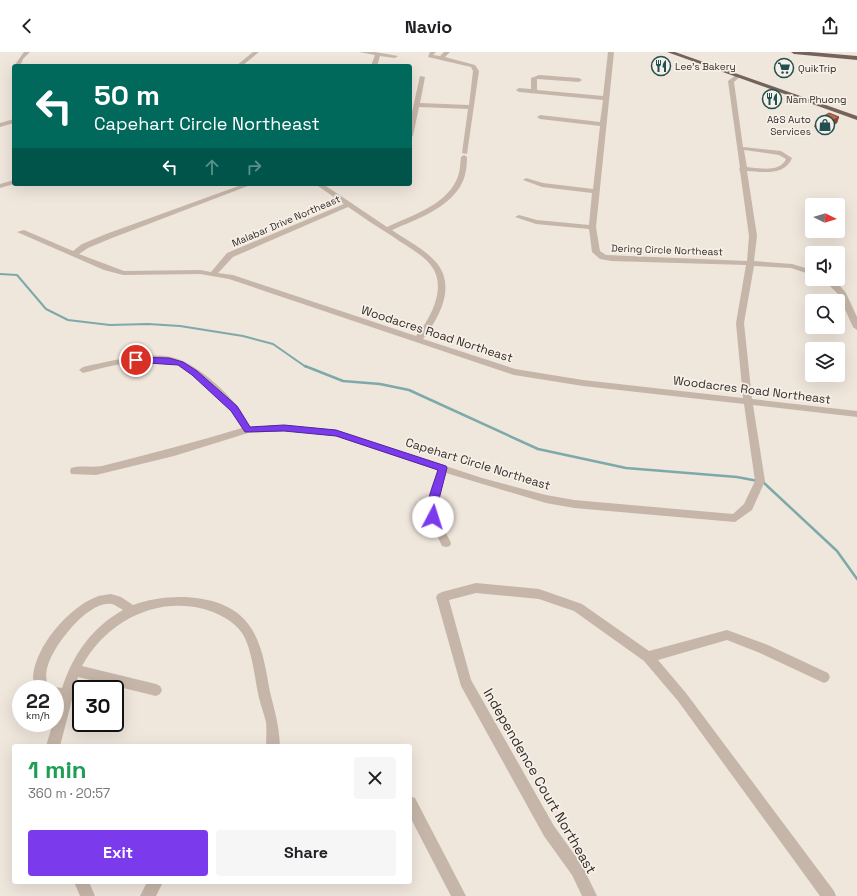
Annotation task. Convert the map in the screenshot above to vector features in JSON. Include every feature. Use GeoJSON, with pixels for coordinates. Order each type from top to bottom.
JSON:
{"type":"FeatureCollection","features":[{"type":"Feature","properties":{"kind":"main road"},"geometry":{"type":"LineString","coordinates":[[670,52],[857,118]]}},
{"type":"Feature","properties":{"kind":"main road"},"geometry":{"type":"LineString","coordinates":[[794,52],[857,58]]}},
{"type":"Feature","properties":{"kind":"street"},"geometry":{"type":"LineString","coordinates":[[18,64],[27,52]]}},
{"type":"Feature","properties":{"kind":"street"},"geometry":{"type":"LineString","coordinates":[[241,64],[256,52]]}},
{"type":"Feature","properties":{"kind":"street"},"geometry":{"type":"LineString","coordinates":[[362,52],[395,56]]}},
{"type":"Feature","properties":{"kind":"street"},"geometry":{"type":"LineString","coordinates":[[441,58],[447,52]]}},
{"type":"Feature","properties":{"kind":"street","name":"Dering Circle Northeast"},"geometry":{"type":"LineString","coordinates":[[610,52],[592,227],[596,252],[606,258],[749,263],[792,266],[805,271]]}},
{"type":"Feature","properties":{"kind":"street"},"geometry":{"type":"LineString","coordinates":[[375,64],[378,54]]}},
{"type":"Feature","properties":{"kind":"street"},"geometry":{"type":"LineString","coordinates":[[387,230],[429,209],[446,198],[457,187],[463,168],[470,107],[476,75],[473,66],[431,54]]}},
{"type":"Feature","properties":{"kind":"street"},"geometry":{"type":"LineString","coordinates":[[575,95],[580,73]]}},
{"type":"Feature","properties":{"kind":"street"},"geometry":{"type":"LineString","coordinates":[[534,91],[534,78],[539,76],[579,80]]}},
{"type":"Feature","properties":{"kind":"street"},"geometry":{"type":"LineString","coordinates":[[738,76],[731,81],[742,169],[753,236],[753,246],[749,263]]}},
{"type":"Feature","properties":{"kind":"street"},"geometry":{"type":"LineString","coordinates":[[412,127],[422,77]]}},
{"type":"Feature","properties":{"kind":"street"},"geometry":{"type":"LineString","coordinates":[[519,90],[605,98]]}},
{"type":"Feature","properties":{"kind":"street"},"geometry":{"type":"LineString","coordinates":[[417,105],[470,107]]}},
{"type":"Feature","properties":{"kind":"street"},"geometry":{"type":"LineString","coordinates":[[540,118],[602,124]]}},
{"type":"Feature","properties":{"kind":"street"},"geometry":{"type":"LineString","coordinates":[[0,125],[12,122]]}},
{"type":"Feature","properties":{"kind":"street"},"geometry":{"type":"LineString","coordinates":[[740,148],[781,153],[789,158],[787,163],[772,171],[742,169]]}},
{"type":"Feature","properties":{"kind":"street"},"geometry":{"type":"LineString","coordinates":[[526,180],[542,185],[595,192]]}},
{"type":"Feature","properties":{"kind":"street"},"geometry":{"type":"LineString","coordinates":[[0,186],[12,183]]}},
{"type":"Feature","properties":{"kind":"street"},"geometry":{"type":"LineString","coordinates":[[74,254],[86,246],[110,236],[245,186]]}},
{"type":"Feature","properties":{"kind":"street"},"geometry":{"type":"LineString","coordinates":[[321,186],[350,204],[427,258],[436,267],[442,285],[436,311],[428,327],[417,340]]}},
{"type":"Feature","properties":{"kind":"street","name":"Malabar Drive Northeast"},"geometry":{"type":"LineString","coordinates":[[214,274],[218,267],[230,255],[350,204]]}},
{"type":"Feature","properties":{"kind":"street"},"geometry":{"type":"LineString","coordinates":[[520,217],[536,222],[592,227]]}},
{"type":"Feature","properties":{"kind":"street","name":"Woodacres Road Northeast"},"geometry":{"type":"LineString","coordinates":[[21,232],[123,273],[214,274],[257,286],[514,372],[540,377],[857,414]]}},
{"type":"Feature","properties":{"kind":"street","name":"Capehart Circle Northeast"},"geometry":{"type":"LineString","coordinates":[[75,471],[96,471],[174,452],[248,430],[284,428],[336,433],[546,500],[574,504],[735,518],[748,507],[760,482],[740,323],[749,263]]}},
{"type":"Feature","properties":{"kind":"street"},"geometry":{"type":"LineString","coordinates":[[838,286],[857,327]]}},
{"type":"Feature","properties":{"kind":"street"},"geometry":{"type":"LineString","coordinates":[[83,370],[136,360],[169,361],[180,363],[194,373],[234,408],[248,430]]}},
{"type":"Feature","properties":{"kind":"street"},"geometry":{"type":"LineString","coordinates":[[443,468],[433,503],[433,517],[446,543]]}},
{"type":"Feature","properties":{"kind":"street","name":"Independence Court Northeast"},"geometry":{"type":"LineString","coordinates":[[590,896],[577,870],[549,831],[465,682],[442,597],[476,588],[538,594],[578,607],[648,657]]}},
{"type":"Feature","properties":{"kind":"street"},"geometry":{"type":"LineString","coordinates":[[39,680],[41,667],[49,648],[68,621],[89,605],[100,600],[110,599],[132,611]]}},
{"type":"Feature","properties":{"kind":"street"},"geometry":{"type":"LineString","coordinates":[[64,688],[89,644],[110,625],[132,611],[158,603],[191,602],[214,607],[227,613],[246,630],[254,651],[272,720],[273,744]]}},
{"type":"Feature","properties":{"kind":"street"},"geometry":{"type":"LineString","coordinates":[[824,677],[764,649],[727,635],[648,657],[682,696],[829,896]]}},
{"type":"Feature","properties":{"kind":"street"},"geometry":{"type":"LineString","coordinates":[[74,670],[156,690]]}},
{"type":"Feature","properties":{"kind":"street"},"geometry":{"type":"LineString","coordinates":[[53,744],[55,732]]}},
{"type":"Feature","properties":{"kind":"street"},"geometry":{"type":"LineString","coordinates":[[412,807],[459,896]]}},
{"type":"Feature","properties":{"kind":"street"},"geometry":{"type":"LineString","coordinates":[[82,884],[88,896]]}},
{"type":"Feature","properties":{"kind":"street"},"geometry":{"type":"LineString","coordinates":[[147,896],[155,884]]}},
{"type":"Feature","properties":{"kind":"building"},"geometry":{"type":"Polygon","coordinates":[[[829,113],[839,117],[826,124],[816,121],[829,113]]]}},
{"type":"Feature","properties":{"kind":"waterway"},"geometry":{"type":"LineString","coordinates":[[0,274],[17,275],[46,309],[68,320],[110,325],[148,324],[180,326],[243,336],[273,344],[306,367]]}},
{"type":"Feature","properties":{"kind":"waterway"},"geometry":{"type":"LineString","coordinates":[[305,366],[343,381],[380,384],[409,390],[538,449],[626,468],[737,477],[758,481]]}},
{"type":"Feature","properties":{"kind":"waterway"},"geometry":{"type":"LineString","coordinates":[[763,482],[837,551],[857,579]]}},
{"type":"Feature","properties":{"kind":"place","name":"Lee's Bakery"},"geometry":{"type":"Point","coordinates":[661,66]}},
{"type":"Feature","properties":{"kind":"place","name":"QuikTrip"},"geometry":{"type":"Point","coordinates":[784,68]}},
{"type":"Feature","properties":{"kind":"place","name":"Nam Phuong"},"geometry":{"type":"Point","coordinates":[772,99]}},
{"type":"Feature","properties":{"kind":"place","name":"A&S Auto Services"},"geometry":{"type":"Point","coordinates":[825,125]}},
{"type":"Feature","properties":{"kind":"route"},"geometry":{"type":"LineString","coordinates":[[136,360],[169,361],[180,363],[194,373],[234,408],[248,430],[284,428],[336,433],[443,468],[433,503],[433,517]]}}]}
